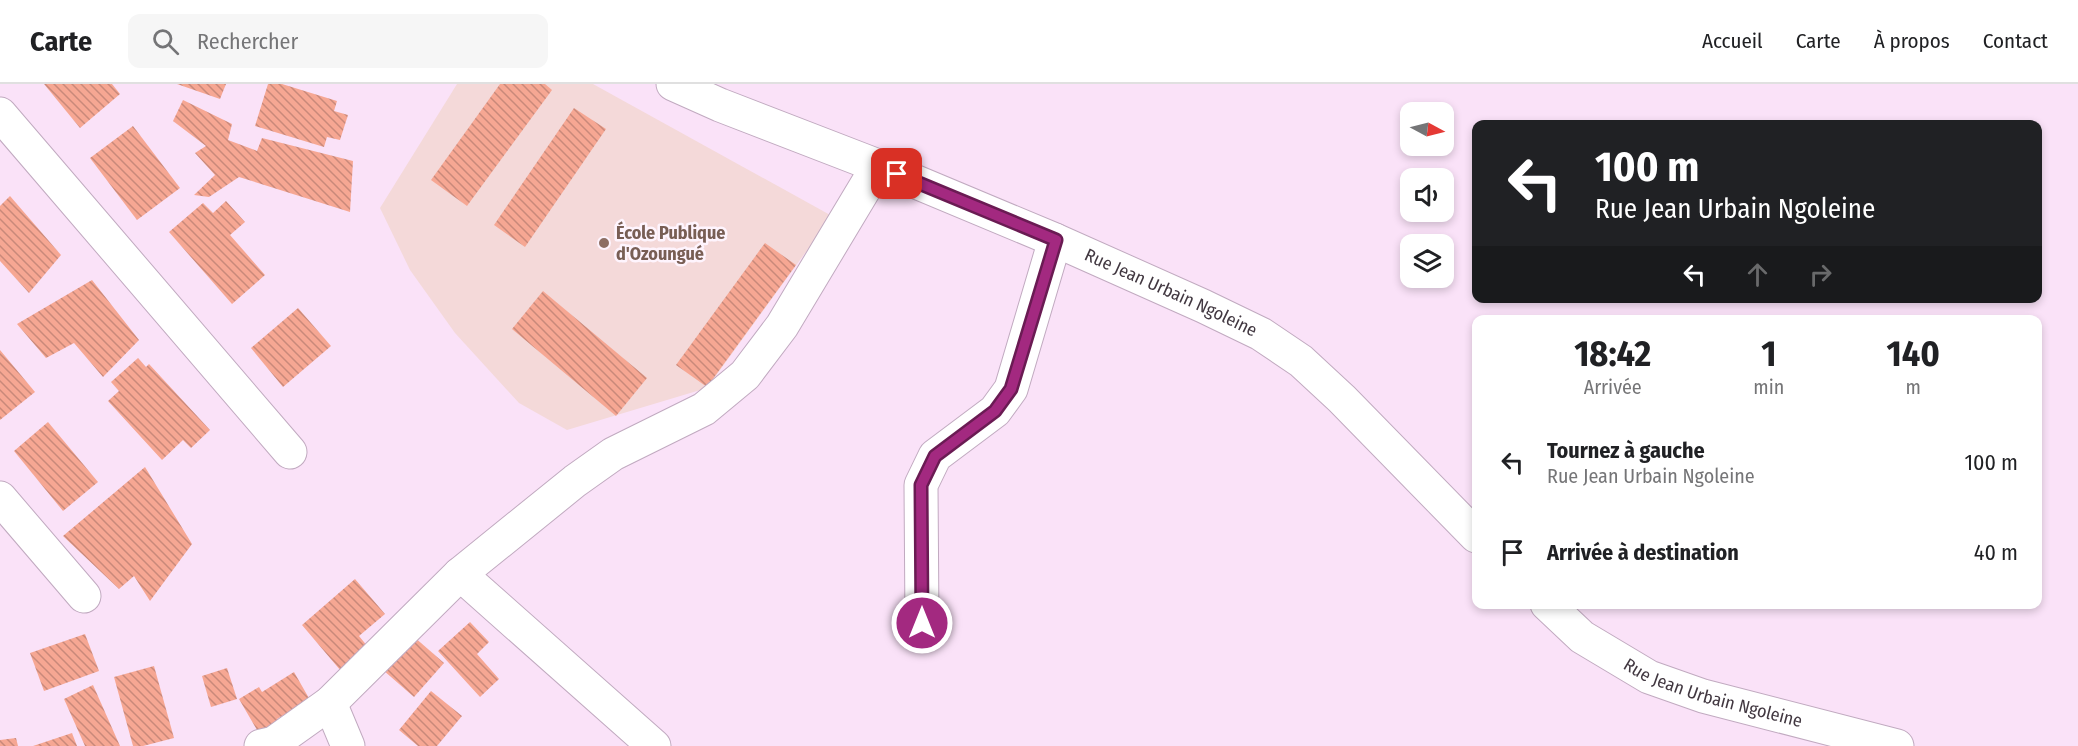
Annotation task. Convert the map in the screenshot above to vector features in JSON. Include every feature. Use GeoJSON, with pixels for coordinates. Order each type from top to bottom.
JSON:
{"type":"FeatureCollection","features":[{"type":"Feature","properties":{"kind":"street","name":"Rue Jean Urbain Ngoleine"},"geometry":{"type":"LineString","coordinates":[[673,84],[1056,240],[1261,334],[1301,361],[1342,399],[1472,532]]}},
{"type":"Feature","properties":{"kind":"street"},"geometry":{"type":"LineString","coordinates":[[0,114],[290,452]]}},
{"type":"Feature","properties":{"kind":"street"},"geometry":{"type":"LineString","coordinates":[[261,746],[274,743],[330,703],[460,573],[575,481],[613,454],[704,409],[745,375],[782,326],[878,166]]}},
{"type":"Feature","properties":{"kind":"street"},"geometry":{"type":"LineString","coordinates":[[922,623],[921,485],[935,456],[995,411],[1011,389],[1056,240]]}},
{"type":"Feature","properties":{"kind":"street"},"geometry":{"type":"LineString","coordinates":[[0,498],[84,596]]}},
{"type":"Feature","properties":{"kind":"street"},"geometry":{"type":"LineString","coordinates":[[460,573],[654,746]]}},
{"type":"Feature","properties":{"kind":"street","name":"Rue Jean Urbain Ngoleine"},"geometry":{"type":"LineString","coordinates":[[1552,609],[1582,637],[1649,677],[1703,696],[1897,746]]}},
{"type":"Feature","properties":{"kind":"street"},"geometry":{"type":"LineString","coordinates":[[330,703],[348,746]]}},
{"type":"Feature","properties":{"kind":"shaded area","name":"École Publique d'Ozoungué"},"geometry":{"type":"Polygon","coordinates":[[[457,84],[593,84],[832,216],[707,388],[567,430],[519,403],[455,333],[410,270],[380,208],[457,84]]]}},
{"type":"Feature","properties":{"kind":"building"},"geometry":{"type":"Polygon","coordinates":[[[44,84],[112,84],[120,94],[80,128],[44,84]]]}},
{"type":"Feature","properties":{"kind":"building"},"geometry":{"type":"Polygon","coordinates":[[[177,84],[226,84],[220,99],[177,84]]]}},
{"type":"Feature","properties":{"kind":"building"},"geometry":{"type":"Polygon","coordinates":[[[268,84],[282,84],[337,101],[334,111],[348,115],[340,140],[327,137],[324,147],[255,126],[268,84]]]}},
{"type":"Feature","properties":{"kind":"building"},"geometry":{"type":"Polygon","coordinates":[[[500,84],[545,84],[552,90],[467,206],[431,180],[500,84]]]}},
{"type":"Feature","properties":{"kind":"building"},"geometry":{"type":"Polygon","coordinates":[[[183,100],[232,124],[228,140],[257,151],[262,138],[353,161],[350,212],[239,177],[209,197],[194,195],[215,175],[195,153],[206,146],[173,121],[183,100]]]}},
{"type":"Feature","properties":{"kind":"building"},"geometry":{"type":"Polygon","coordinates":[[[574,108],[606,129],[525,247],[494,225],[574,108]]]}},
{"type":"Feature","properties":{"kind":"building"},"geometry":{"type":"Polygon","coordinates":[[[133,126],[180,188],[137,220],[90,158],[133,126]]]}},
{"type":"Feature","properties":{"kind":"building"},"geometry":{"type":"Polygon","coordinates":[[[10,196],[61,255],[29,293],[0,261],[0,206],[10,196]]]}},
{"type":"Feature","properties":{"kind":"building"},"geometry":{"type":"Polygon","coordinates":[[[226,201],[245,222],[230,235],[265,275],[232,304],[169,232],[203,203],[213,213],[226,201]]]}},
{"type":"Feature","properties":{"kind":"building"},"geometry":{"type":"Polygon","coordinates":[[[765,243],[796,265],[707,387],[676,365],[765,243]]]}},
{"type":"Feature","properties":{"kind":"building"},"geometry":{"type":"Polygon","coordinates":[[[92,280],[139,340],[103,377],[74,343],[46,358],[17,324],[92,280]]]}},
{"type":"Feature","properties":{"kind":"building"},"geometry":{"type":"Polygon","coordinates":[[[543,291],[647,378],[616,416],[512,329],[543,291]]]}},
{"type":"Feature","properties":{"kind":"building"},"geometry":{"type":"Polygon","coordinates":[[[298,308],[331,346],[283,387],[251,348],[298,308]]]}},
{"type":"Feature","properties":{"kind":"building"},"geometry":{"type":"Polygon","coordinates":[[[0,350],[35,392],[0,420],[0,350]]]}},
{"type":"Feature","properties":{"kind":"building"},"geometry":{"type":"Polygon","coordinates":[[[138,358],[146,367],[149,364],[210,430],[191,448],[183,440],[162,460],[108,401],[119,391],[111,382],[138,358]]]}},
{"type":"Feature","properties":{"kind":"building"},"geometry":{"type":"Polygon","coordinates":[[[48,422],[98,482],[63,511],[14,451],[48,422]]]}},
{"type":"Feature","properties":{"kind":"building"},"geometry":{"type":"Polygon","coordinates":[[[145,467],[192,544],[150,601],[134,576],[119,589],[63,536],[145,467]]]}},
{"type":"Feature","properties":{"kind":"building"},"geometry":{"type":"Polygon","coordinates":[[[355,579],[385,614],[359,636],[368,647],[341,671],[302,625],[355,579]]]}},
{"type":"Feature","properties":{"kind":"building"},"geometry":{"type":"Polygon","coordinates":[[[470,622],[489,642],[477,654],[499,679],[480,697],[438,651],[470,622]]]}},
{"type":"Feature","properties":{"kind":"building"},"geometry":{"type":"Polygon","coordinates":[[[85,634],[99,671],[44,691],[30,653],[85,634]]]}},
{"type":"Feature","properties":{"kind":"building"},"geometry":{"type":"Polygon","coordinates":[[[413,636],[444,663],[414,697],[383,670],[413,636]]]}},
{"type":"Feature","properties":{"kind":"building"},"geometry":{"type":"Polygon","coordinates":[[[154,666],[174,738],[143,746],[133,746],[114,677],[154,666]]]}},
{"type":"Feature","properties":{"kind":"building"},"geometry":{"type":"Polygon","coordinates":[[[227,668],[237,699],[211,707],[202,676],[227,668]]]}},
{"type":"Feature","properties":{"kind":"building"},"geometry":{"type":"Polygon","coordinates":[[[294,672],[310,700],[277,719],[283,731],[264,742],[239,699],[259,687],[262,692],[294,672]]]}},
{"type":"Feature","properties":{"kind":"building"},"geometry":{"type":"Polygon","coordinates":[[[93,685],[120,746],[85,746],[64,699],[93,685]]]}},
{"type":"Feature","properties":{"kind":"building"},"geometry":{"type":"Polygon","coordinates":[[[431,691],[462,716],[437,746],[418,746],[399,730],[431,691]]]}},
{"type":"Feature","properties":{"kind":"building"},"geometry":{"type":"Polygon","coordinates":[[[72,733],[77,746],[33,746],[72,733]]]}},
{"type":"Feature","properties":{"kind":"building"},"geometry":{"type":"Polygon","coordinates":[[[16,738],[18,746],[0,746],[0,740],[16,738]]]}},
{"type":"Feature","properties":{"kind":"place","name":"École Publique d'Ozoungué"},"geometry":{"type":"Point","coordinates":[604,243]}},
{"type":"Feature","properties":{"kind":"route"},"geometry":{"type":"LineString","coordinates":[[897,174],[1056,240],[1011,389],[995,411],[935,456],[921,485],[922,623]]}}]}
